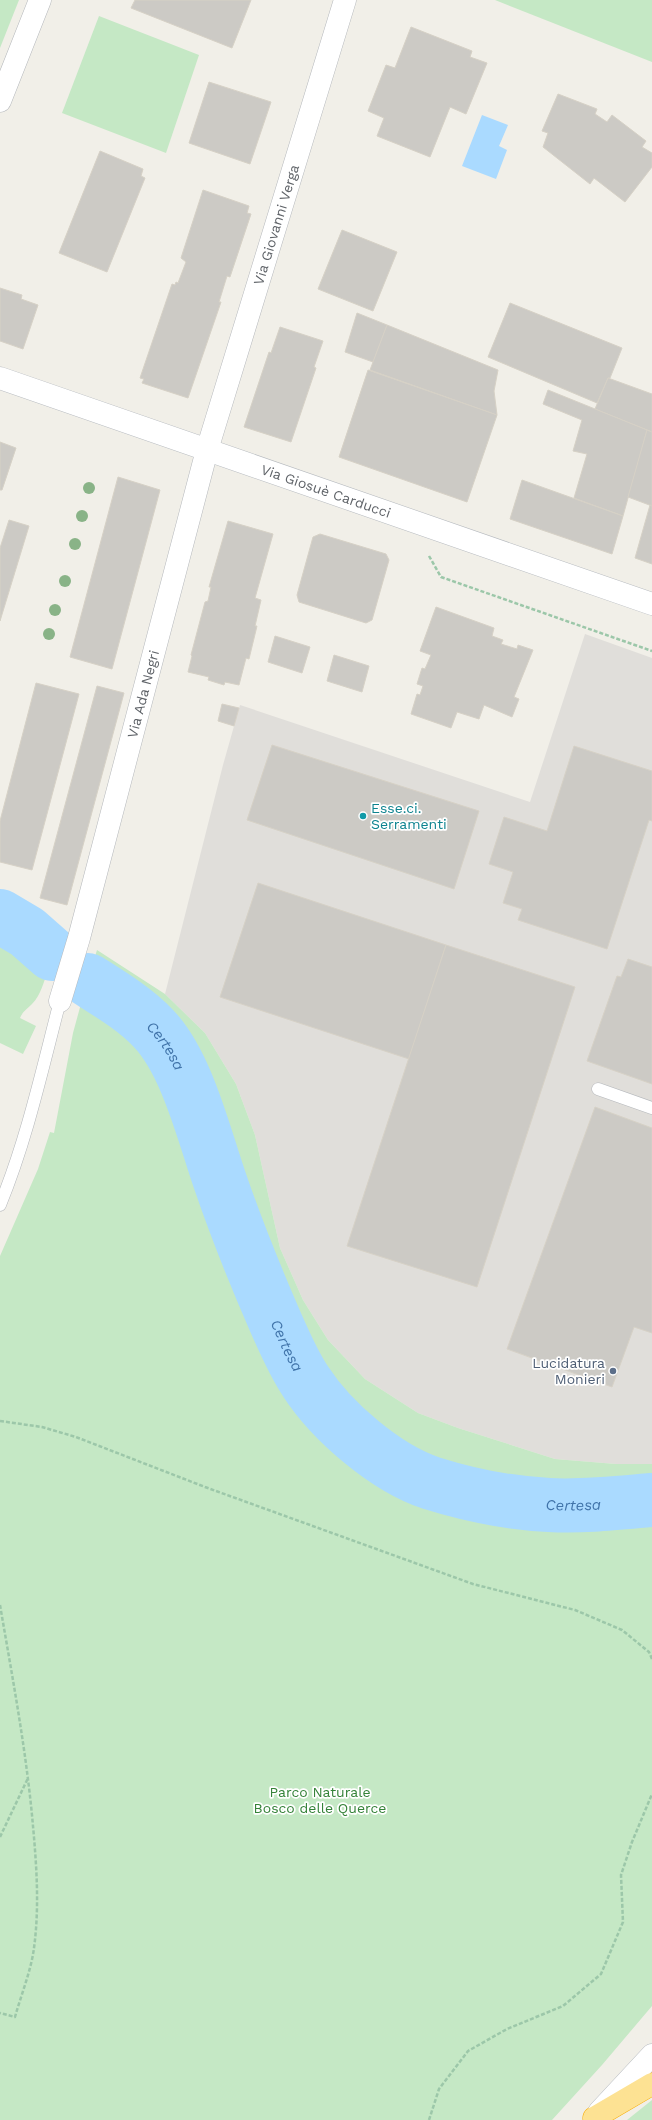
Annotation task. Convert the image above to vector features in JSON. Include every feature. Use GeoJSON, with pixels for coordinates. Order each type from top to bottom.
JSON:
{"type":"FeatureCollection","features":[{"type":"Feature","properties":{"kind":"highway"},"geometry":{"type":"LineString","coordinates":[[593,2119],[652,2084]]}},
{"type":"Feature","properties":{"kind":"street"},"geometry":{"type":"LineString","coordinates":[[0,101],[40,0]]}},
{"type":"Feature","properties":{"kind":"street","name":"Via Giovanni Verga"},"geometry":{"type":"LineString","coordinates":[[207,450],[346,0]]}},
{"type":"Feature","properties":{"kind":"street","name":"Via Giosuè Carducci"},"geometry":{"type":"LineString","coordinates":[[0,378],[652,604]]}},
{"type":"Feature","properties":{"kind":"street","name":"Via Ada Negri"},"geometry":{"type":"LineString","coordinates":[[60,1001],[79,938],[207,450]]}},
{"type":"Feature","properties":{"kind":"street"},"geometry":{"type":"LineString","coordinates":[[593,2119],[652,2055]]}},
{"type":"Feature","properties":{"kind":"lane"},"geometry":{"type":"LineString","coordinates":[[0,1205],[15,1167],[33,1110],[60,1001]]}},
{"type":"Feature","properties":{"kind":"lane"},"geometry":{"type":"LineString","coordinates":[[598,1089],[652,1108]]}},
{"type":"Feature","properties":{"kind":"path"},"geometry":{"type":"LineString","coordinates":[[427,552],[441,577],[652,651]]}},
{"type":"Feature","properties":{"kind":"path"},"geometry":{"type":"LineString","coordinates":[[0,1421],[42,1427],[76,1437],[212,1490],[473,1584],[575,1610],[622,1630],[649,1652],[652,1659]]}},
{"type":"Feature","properties":{"kind":"path"},"geometry":{"type":"LineString","coordinates":[[0,1605],[22,1726],[36,1859],[37,1918],[34,1949],[15,2017],[0,2013]]}},
{"type":"Feature","properties":{"kind":"path"},"geometry":{"type":"LineString","coordinates":[[0,1837],[28,1778]]}},
{"type":"Feature","properties":{"kind":"path"},"geometry":{"type":"LineString","coordinates":[[429,2120],[439,2089],[468,2052],[507,2029],[563,2006],[602,1974],[622,1922],[621,1875],[632,1842],[652,1794]]}},
{"type":"Feature","properties":{"kind":"shaded area"},"geometry":{"type":"Polygon","coordinates":[[[585,634],[652,658],[652,1464],[616,1464],[555,1459],[458,1428],[418,1413],[365,1379],[328,1340],[303,1300],[280,1248],[255,1135],[236,1084],[205,1033],[165,994],[223,765],[240,705],[530,802],[585,634]]]}},
{"type":"Feature","properties":{"kind":"green space"},"geometry":{"type":"Polygon","coordinates":[[[0,0],[19,0],[0,48],[0,0]]]}},
{"type":"Feature","properties":{"kind":"green space"},"geometry":{"type":"Polygon","coordinates":[[[495,0],[652,0],[652,62],[495,0]]]}},
{"type":"Feature","properties":{"kind":"green space"},"geometry":{"type":"Polygon","coordinates":[[[99,16],[199,55],[166,153],[62,113],[99,16]]]}},
{"type":"Feature","properties":{"kind":"green space"},"geometry":{"type":"Polygon","coordinates":[[[0,933],[20,952],[48,970],[38,996],[20,1018],[36,1026],[23,1054],[0,1043],[0,933]]]}},
{"type":"Feature","properties":{"kind":"green space"},"geometry":{"type":"Polygon","coordinates":[[[97,950],[165,994],[205,1033],[236,1084],[255,1135],[280,1248],[303,1300],[328,1340],[365,1379],[418,1413],[458,1428],[555,1459],[616,1464],[652,1464],[652,1481],[562,1484],[524,1482],[469,1470],[401,1445],[352,1410],[311,1360],[270,1268],[221,1137],[181,1044],[151,1005],[92,966],[97,950]]]}},
{"type":"Feature","properties":{"kind":"green space","name":"Parco Naturale Bosco delle Querce"},"geometry":{"type":"Polygon","coordinates":[[[82,1000],[99,1010],[125,1030],[135,1040],[152,1063],[185,1128],[287,1380],[308,1414],[323,1432],[357,1462],[394,1484],[434,1500],[477,1510],[520,1516],[609,1518],[652,1516],[652,2006],[602,2065],[552,2120],[0,2120],[0,1256],[38,1169],[50,1132],[54,1133],[73,1033],[82,1000]]]}},
{"type":"Feature","properties":{"kind":"green space"},"geometry":{"type":"Polygon","coordinates":[[[652,2100],[652,2120],[627,2120],[652,2100]]]}},
{"type":"Feature","properties":{"kind":"water"},"geometry":{"type":"Polygon","coordinates":[[[482,115],[508,125],[499,146],[507,150],[496,179],[462,166],[482,115]]]}},
{"type":"Feature","properties":{"kind":"building"},"geometry":{"type":"Polygon","coordinates":[[[135,0],[251,0],[232,48],[131,8],[135,0]]]}},
{"type":"Feature","properties":{"kind":"building"},"geometry":{"type":"Polygon","coordinates":[[[411,27],[472,51],[470,57],[487,63],[466,114],[450,107],[430,157],[377,136],[384,118],[368,111],[386,65],[395,68],[411,27]]]}},
{"type":"Feature","properties":{"kind":"building"},"geometry":{"type":"Polygon","coordinates":[[[209,82],[271,102],[250,164],[189,143],[209,82]]]}},
{"type":"Feature","properties":{"kind":"building"},"geometry":{"type":"Polygon","coordinates":[[[558,94],[597,109],[595,114],[607,122],[612,115],[646,141],[642,147],[652,153],[652,167],[625,202],[594,178],[590,184],[543,147],[548,133],[542,131],[558,94]]]}},
{"type":"Feature","properties":{"kind":"building"},"geometry":{"type":"Polygon","coordinates":[[[100,151],[143,169],[141,176],[145,178],[107,272],[59,253],[100,151]]]}},
{"type":"Feature","properties":{"kind":"building"},"geometry":{"type":"Polygon","coordinates":[[[203,190],[249,206],[247,213],[251,214],[230,277],[227,276],[219,302],[221,302],[188,398],[142,383],[144,379],[140,378],[172,284],[175,285],[176,282],[178,283],[186,262],[181,258],[203,190]]]}},
{"type":"Feature","properties":{"kind":"building"},"geometry":{"type":"Polygon","coordinates":[[[342,230],[397,252],[373,311],[318,289],[342,230]]]}},
{"type":"Feature","properties":{"kind":"building"},"geometry":{"type":"Polygon","coordinates":[[[0,288],[22,295],[21,299],[38,305],[23,349],[0,341],[0,288]]]}},
{"type":"Feature","properties":{"kind":"building"},"geometry":{"type":"Polygon","coordinates":[[[510,303],[622,348],[610,378],[608,378],[597,403],[488,357],[510,303]]]}},
{"type":"Feature","properties":{"kind":"building"},"geometry":{"type":"Polygon","coordinates":[[[357,313],[387,325],[373,362],[345,352],[357,313]]]}},
{"type":"Feature","properties":{"kind":"building"},"geometry":{"type":"Polygon","coordinates":[[[387,325],[498,370],[494,391],[497,415],[370,370],[387,325]]]}},
{"type":"Feature","properties":{"kind":"building"},"geometry":{"type":"Polygon","coordinates":[[[280,327],[323,341],[314,367],[316,368],[291,442],[244,427],[269,352],[271,353],[280,327]]]}},
{"type":"Feature","properties":{"kind":"building"},"geometry":{"type":"Polygon","coordinates":[[[368,370],[497,415],[467,502],[339,457],[368,370]]]}},
{"type":"Feature","properties":{"kind":"building"},"geometry":{"type":"Polygon","coordinates":[[[608,378],[652,394],[652,432],[595,409],[608,378]]]}},
{"type":"Feature","properties":{"kind":"building"},"geometry":{"type":"Polygon","coordinates":[[[548,390],[647,430],[623,516],[574,498],[587,454],[573,451],[582,420],[543,404],[548,390]]]}},
{"type":"Feature","properties":{"kind":"building"},"geometry":{"type":"Polygon","coordinates":[[[647,430],[652,432],[652,506],[628,497],[647,430]]]}},
{"type":"Feature","properties":{"kind":"building"},"geometry":{"type":"Polygon","coordinates":[[[0,442],[16,448],[2,490],[0,490],[0,442]]]}},
{"type":"Feature","properties":{"kind":"building"},"geometry":{"type":"Polygon","coordinates":[[[118,477],[160,490],[112,669],[70,657],[118,477]]]}},
{"type":"Feature","properties":{"kind":"building"},"geometry":{"type":"Polygon","coordinates":[[[522,480],[623,516],[612,554],[510,519],[522,480]]]}},
{"type":"Feature","properties":{"kind":"building"},"geometry":{"type":"Polygon","coordinates":[[[650,505],[652,506],[652,564],[635,558],[650,505]]]}},
{"type":"Feature","properties":{"kind":"building"},"geometry":{"type":"Polygon","coordinates":[[[9,520],[29,526],[0,621],[0,548],[9,520]]]}},
{"type":"Feature","properties":{"kind":"building"},"geometry":{"type":"Polygon","coordinates":[[[228,521],[273,534],[255,598],[261,600],[255,626],[257,626],[249,659],[246,658],[239,685],[225,682],[224,685],[208,680],[209,677],[188,672],[205,602],[208,601],[211,587],[209,587],[228,521]]]}},
{"type":"Feature","properties":{"kind":"building"},"geometry":{"type":"Polygon","coordinates":[[[320,534],[386,554],[389,560],[372,620],[366,623],[299,602],[297,595],[313,537],[320,534]]]}},
{"type":"Feature","properties":{"kind":"building"},"geometry":{"type":"Polygon","coordinates":[[[436,607],[494,628],[492,636],[503,640],[501,644],[517,649],[518,645],[533,650],[514,697],[519,699],[512,717],[484,705],[479,719],[457,712],[451,728],[411,714],[417,694],[420,695],[423,686],[417,684],[422,668],[425,669],[431,655],[420,651],[436,607]]]}},
{"type":"Feature","properties":{"kind":"building"},"geometry":{"type":"Polygon","coordinates":[[[275,636],[310,647],[302,673],[268,662],[275,636]]]}},
{"type":"Feature","properties":{"kind":"building"},"geometry":{"type":"Polygon","coordinates":[[[334,655],[369,666],[362,692],[327,681],[334,655]]]}},
{"type":"Feature","properties":{"kind":"building"},"geometry":{"type":"Polygon","coordinates":[[[36,683],[79,694],[32,870],[0,862],[0,821],[36,683]]]}},
{"type":"Feature","properties":{"kind":"building"},"geometry":{"type":"Polygon","coordinates":[[[97,686],[124,693],[67,905],[40,898],[97,686]]]}},
{"type":"Feature","properties":{"kind":"building"},"geometry":{"type":"Polygon","coordinates":[[[222,704],[239,708],[234,726],[218,721],[222,704]]]}},
{"type":"Feature","properties":{"kind":"building","name":"Esse.ci. Serramenti"},"geometry":{"type":"Polygon","coordinates":[[[272,745],[479,811],[454,889],[247,820],[272,745]]]}},
{"type":"Feature","properties":{"kind":"building"},"geometry":{"type":"Polygon","coordinates":[[[574,746],[652,771],[652,821],[649,820],[607,949],[518,920],[522,909],[503,903],[513,872],[489,864],[504,817],[547,831],[574,746]]]}},
{"type":"Feature","properties":{"kind":"building"},"geometry":{"type":"Polygon","coordinates":[[[258,883],[446,945],[409,1059],[220,997],[258,883]]]}},
{"type":"Feature","properties":{"kind":"building"},"geometry":{"type":"Polygon","coordinates":[[[446,945],[575,987],[477,1287],[347,1246],[446,945]]]}},
{"type":"Feature","properties":{"kind":"building"},"geometry":{"type":"Polygon","coordinates":[[[628,959],[652,967],[652,1084],[587,1061],[617,976],[621,977],[628,959]]]}},
{"type":"Feature","properties":{"kind":"building"},"geometry":{"type":"Polygon","coordinates":[[[595,1107],[652,1128],[652,1333],[634,1327],[612,1387],[507,1349],[595,1107]]]}},
{"type":"Feature","properties":{"kind":"waterway","name":"Certesa"},"geometry":{"type":"LineString","coordinates":[[0,916],[27,932],[52,954]]}},
{"type":"Feature","properties":{"kind":"waterway","name":"Certesa"},"geometry":{"type":"LineString","coordinates":[[88,980],[122,1002],[146,1021],[165,1043],[176,1060],[201,1122],[239,1234],[285,1344],[306,1382],[330,1413],[345,1428],[361,1442],[396,1467],[431,1483],[475,1495],[534,1504],[562,1505],[652,1500]]}},
{"type":"Feature","properties":{"kind":"place","name":"Esse.ci. Serramenti"},"geometry":{"type":"Point","coordinates":[363,816]}},
{"type":"Feature","properties":{"kind":"place","name":"Lucidatura Monieri"},"geometry":{"type":"Point","coordinates":[613,1371]}}]}
